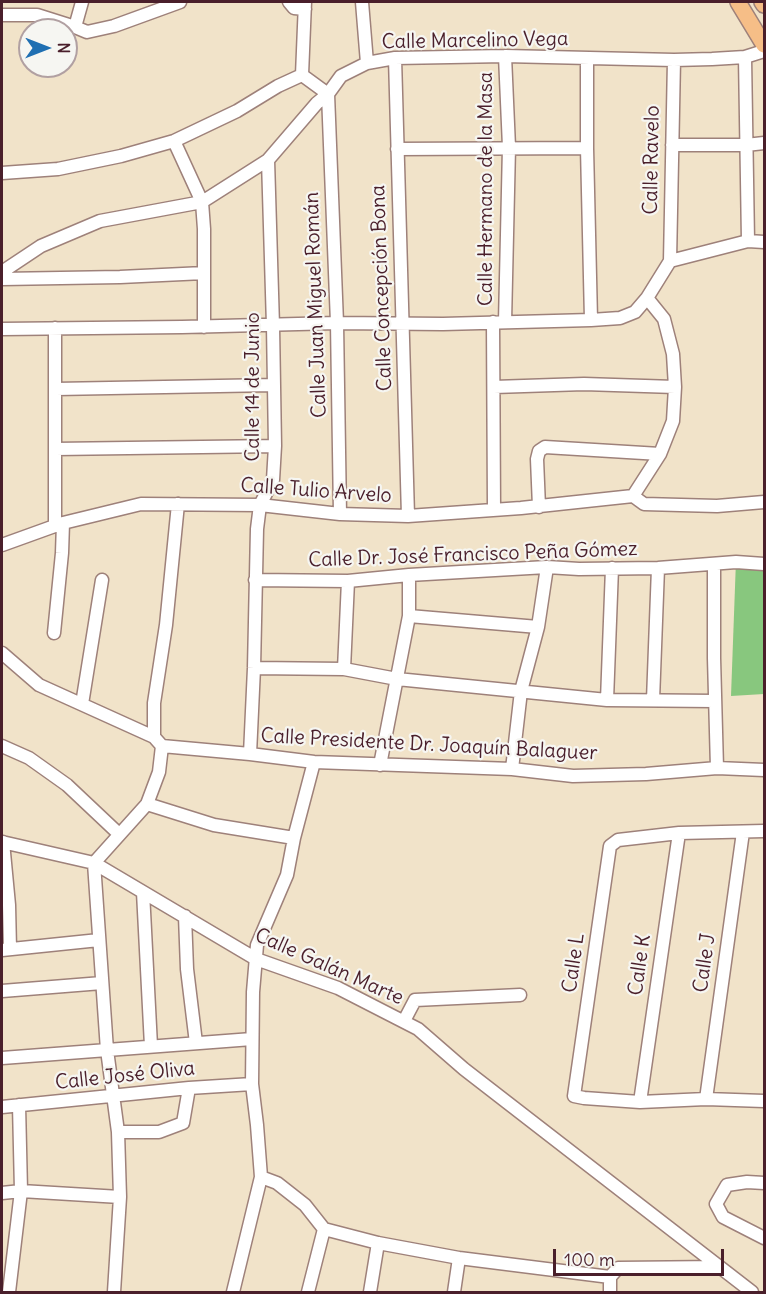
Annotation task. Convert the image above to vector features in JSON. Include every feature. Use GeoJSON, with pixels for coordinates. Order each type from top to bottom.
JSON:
{"type":"FeatureCollection","features":[{"type":"Feature","properties":{"kind":"main road"},"geometry":{"type":"LineString","coordinates":[[738,2],[765,45]]}},
{"type":"Feature","properties":{"kind":"street"},"geometry":{"type":"LineString","coordinates":[[31,2],[37,15]]}},
{"type":"Feature","properties":{"kind":"street"},"geometry":{"type":"LineString","coordinates":[[78,18],[82,2]]}},
{"type":"Feature","properties":{"kind":"street"},"geometry":{"type":"LineString","coordinates":[[78,28],[87,32],[114,26],[180,2]]}},
{"type":"Feature","properties":{"kind":"street"},"geometry":{"type":"LineString","coordinates":[[289,2],[294,8],[305,5],[302,75]]}},
{"type":"Feature","properties":{"kind":"street"},"geometry":{"type":"LineString","coordinates":[[362,2],[367,63]]}},
{"type":"Feature","properties":{"kind":"street"},"geometry":{"type":"LineString","coordinates":[[2,15],[37,15],[46,18]]}},
{"type":"Feature","properties":{"kind":"street","name":"Calle Marcelino Vega"},"geometry":{"type":"LineString","coordinates":[[2,272],[41,246],[100,221],[201,202],[268,160],[317,103],[328,94],[341,76],[367,63],[395,58],[505,56],[674,60],[745,57],[765,51]]}},
{"type":"Feature","properties":{"kind":"street","name":"Calle Hermano de la Masa"},"geometry":{"type":"LineString","coordinates":[[494,510],[494,387],[509,147],[505,56]]}},
{"type":"Feature","properties":{"kind":"street"},"geometry":{"type":"LineString","coordinates":[[745,57],[748,241]]}},
{"type":"Feature","properties":{"kind":"street","name":"Calle Concepción Bona"},"geometry":{"type":"LineString","coordinates":[[395,58],[408,516]]}},
{"type":"Feature","properties":{"kind":"street"},"geometry":{"type":"LineString","coordinates":[[587,58],[591,320]]}},
{"type":"Feature","properties":{"kind":"street","name":"Calle Ravelo"},"geometry":{"type":"LineString","coordinates":[[670,261],[674,60]]}},
{"type":"Feature","properties":{"kind":"street"},"geometry":{"type":"LineString","coordinates":[[302,75],[328,94]]}},
{"type":"Feature","properties":{"kind":"street"},"geometry":{"type":"LineString","coordinates":[[2,173],[57,169],[121,156],[174,141],[237,111],[278,86],[302,75]]}},
{"type":"Feature","properties":{"kind":"street","name":"Calle Juan Miguel Román"},"geometry":{"type":"LineString","coordinates":[[328,94],[337,323],[340,514]]}},
{"type":"Feature","properties":{"kind":"street"},"geometry":{"type":"LineString","coordinates":[[174,141],[201,202],[204,229],[204,327]]}},
{"type":"Feature","properties":{"kind":"street"},"geometry":{"type":"LineString","coordinates":[[672,146],[765,143]]}},
{"type":"Feature","properties":{"kind":"street"},"geometry":{"type":"LineString","coordinates":[[397,148],[587,148]]}},
{"type":"Feature","properties":{"kind":"street","name":"Calle 14 de Junio"},"geometry":{"type":"LineString","coordinates":[[249,754],[254,668],[257,529],[260,505],[273,480],[275,446],[268,160]]}},
{"type":"Feature","properties":{"kind":"street"},"geometry":{"type":"LineString","coordinates":[[2,329],[273,326],[337,323],[402,324],[620,318],[635,312],[647,298],[670,261],[748,241],[765,242]]}},
{"type":"Feature","properties":{"kind":"street"},"geometry":{"type":"LineString","coordinates":[[2,279],[204,273]]}},
{"type":"Feature","properties":{"kind":"street"},"geometry":{"type":"LineString","coordinates":[[647,298],[664,319],[673,354],[675,387],[673,421],[660,454],[633,496],[644,504],[717,506],[765,502]]}},
{"type":"Feature","properties":{"kind":"street"},"geometry":{"type":"LineString","coordinates":[[54,633],[62,553],[55,449],[55,328]]}},
{"type":"Feature","properties":{"kind":"street"},"geometry":{"type":"LineString","coordinates":[[494,387],[584,384],[675,387]]}},
{"type":"Feature","properties":{"kind":"street"},"geometry":{"type":"LineString","coordinates":[[56,389],[273,385]]}},
{"type":"Feature","properties":{"kind":"street"},"geometry":{"type":"LineString","coordinates":[[55,449],[275,446]]}},
{"type":"Feature","properties":{"kind":"street"},"geometry":{"type":"LineString","coordinates":[[539,507],[537,459],[539,451],[545,447],[660,454]]}},
{"type":"Feature","properties":{"kind":"street","name":"Calle Tulio Arvelo"},"geometry":{"type":"LineString","coordinates":[[2,545],[59,524],[141,504],[260,505],[340,514],[408,516],[539,507],[633,496]]}},
{"type":"Feature","properties":{"kind":"street"},"geometry":{"type":"LineString","coordinates":[[114,1293],[120,1197],[118,1132],[107,1050],[94,863],[147,804],[159,772],[154,703],[166,625],[178,504]]}},
{"type":"Feature","properties":{"kind":"street","name":"Calle Dr. José Francisco Peña Gómez"},"geometry":{"type":"LineString","coordinates":[[255,580],[348,581],[547,567],[658,568],[736,562],[765,564]]}},
{"type":"Feature","properties":{"kind":"street"},"geometry":{"type":"LineString","coordinates":[[714,564],[714,701],[717,768]]}},
{"type":"Feature","properties":{"kind":"street"},"geometry":{"type":"LineString","coordinates":[[512,769],[521,691],[538,627],[547,567]]}},
{"type":"Feature","properties":{"kind":"street"},"geometry":{"type":"LineString","coordinates":[[607,700],[612,568]]}},
{"type":"Feature","properties":{"kind":"street"},"geometry":{"type":"LineString","coordinates":[[654,700],[658,568]]}},
{"type":"Feature","properties":{"kind":"street"},"geometry":{"type":"LineString","coordinates":[[380,765],[409,616],[409,575]]}},
{"type":"Feature","properties":{"kind":"street"},"geometry":{"type":"LineString","coordinates":[[81,704],[102,580]]}},
{"type":"Feature","properties":{"kind":"street"},"geometry":{"type":"LineString","coordinates":[[344,669],[348,581]]}},
{"type":"Feature","properties":{"kind":"street"},"geometry":{"type":"LineString","coordinates":[[409,616],[538,627]]}},
{"type":"Feature","properties":{"kind":"street","name":"Calle Presidente Dr. Joaquín Balaguer"},"geometry":{"type":"LineString","coordinates":[[2,653],[39,685],[158,742],[314,762],[512,769],[573,776],[646,774],[717,768],[765,770]]}},
{"type":"Feature","properties":{"kind":"street"},"geometry":{"type":"LineString","coordinates":[[254,668],[344,669],[396,679],[607,700],[714,701]]}},
{"type":"Feature","properties":{"kind":"street"},"geometry":{"type":"LineString","coordinates":[[2,746],[29,758],[67,785],[119,834]]}},
{"type":"Feature","properties":{"kind":"street"},"geometry":{"type":"LineString","coordinates":[[233,1293],[261,1177],[252,1084],[253,992],[257,945],[287,875],[314,762]]}},
{"type":"Feature","properties":{"kind":"street"},"geometry":{"type":"LineString","coordinates":[[147,804],[214,825],[294,838]]}},
{"type":"Feature","properties":{"kind":"street"},"geometry":{"type":"LineString","coordinates":[[679,833],[765,831]]}},
{"type":"Feature","properties":{"kind":"street","name":"Calle J"},"geometry":{"type":"LineString","coordinates":[[706,1099],[743,832]]}},
{"type":"Feature","properties":{"kind":"street","name":"Calle L"},"geometry":{"type":"LineString","coordinates":[[640,1102],[584,1098],[574,1095],[610,846],[618,840],[679,833]]}},
{"type":"Feature","properties":{"kind":"street","name":"Calle K"},"geometry":{"type":"LineString","coordinates":[[640,1102],[679,833]]}},
{"type":"Feature","properties":{"kind":"street"},"geometry":{"type":"LineString","coordinates":[[2,842],[6,950],[99,940]]}},
{"type":"Feature","properties":{"kind":"street","name":"Calle Galán Marte"},"geometry":{"type":"LineString","coordinates":[[2,842],[94,863],[256,959],[338,987],[418,1029],[464,1069],[752,1293]]}},
{"type":"Feature","properties":{"kind":"street"},"geometry":{"type":"LineString","coordinates":[[142,892],[151,1046]]}},
{"type":"Feature","properties":{"kind":"street"},"geometry":{"type":"LineString","coordinates":[[184,916],[187,969],[196,1043]]}},
{"type":"Feature","properties":{"kind":"street"},"geometry":{"type":"LineString","coordinates":[[2,991],[102,983]]}},
{"type":"Feature","properties":{"kind":"street"},"geometry":{"type":"LineString","coordinates":[[404,1021],[415,1000],[520,995]]}},
{"type":"Feature","properties":{"kind":"street"},"geometry":{"type":"LineString","coordinates":[[2,1058],[252,1039]]}},
{"type":"Feature","properties":{"kind":"street","name":"Calle José Oliva"},"geometry":{"type":"LineString","coordinates":[[2,1107],[252,1084]]}},
{"type":"Feature","properties":{"kind":"street"},"geometry":{"type":"LineString","coordinates":[[118,1132],[159,1132],[183,1123],[189,1088]]}},
{"type":"Feature","properties":{"kind":"street"},"geometry":{"type":"LineString","coordinates":[[640,1102],[706,1099],[765,1101]]}},
{"type":"Feature","properties":{"kind":"street"},"geometry":{"type":"LineString","coordinates":[[9,1293],[21,1191],[19,1105]]}},
{"type":"Feature","properties":{"kind":"street"},"geometry":{"type":"LineString","coordinates":[[261,1177],[277,1183],[305,1205],[324,1229],[378,1243],[459,1258],[610,1277]]}},
{"type":"Feature","properties":{"kind":"street"},"geometry":{"type":"LineString","coordinates":[[765,1184],[747,1182],[727,1185],[716,1204],[723,1217],[765,1238]]}},
{"type":"Feature","properties":{"kind":"street"},"geometry":{"type":"LineString","coordinates":[[2,1193],[21,1191],[120,1197]]}},
{"type":"Feature","properties":{"kind":"street"},"geometry":{"type":"LineString","coordinates":[[308,1293],[324,1229]]}},
{"type":"Feature","properties":{"kind":"street"},"geometry":{"type":"LineString","coordinates":[[370,1293],[378,1243]]}},
{"type":"Feature","properties":{"kind":"street"},"geometry":{"type":"LineString","coordinates":[[454,1293],[459,1258]]}},
{"type":"Feature","properties":{"kind":"street"},"geometry":{"type":"LineString","coordinates":[[610,1293],[610,1277],[618,1268],[720,1267]]}},
{"type":"Feature","properties":{"kind":"green space"},"geometry":{"type":"Polygon","coordinates":[[[736,560],[764,564],[764,694],[731,696],[736,560]]]}}]}
